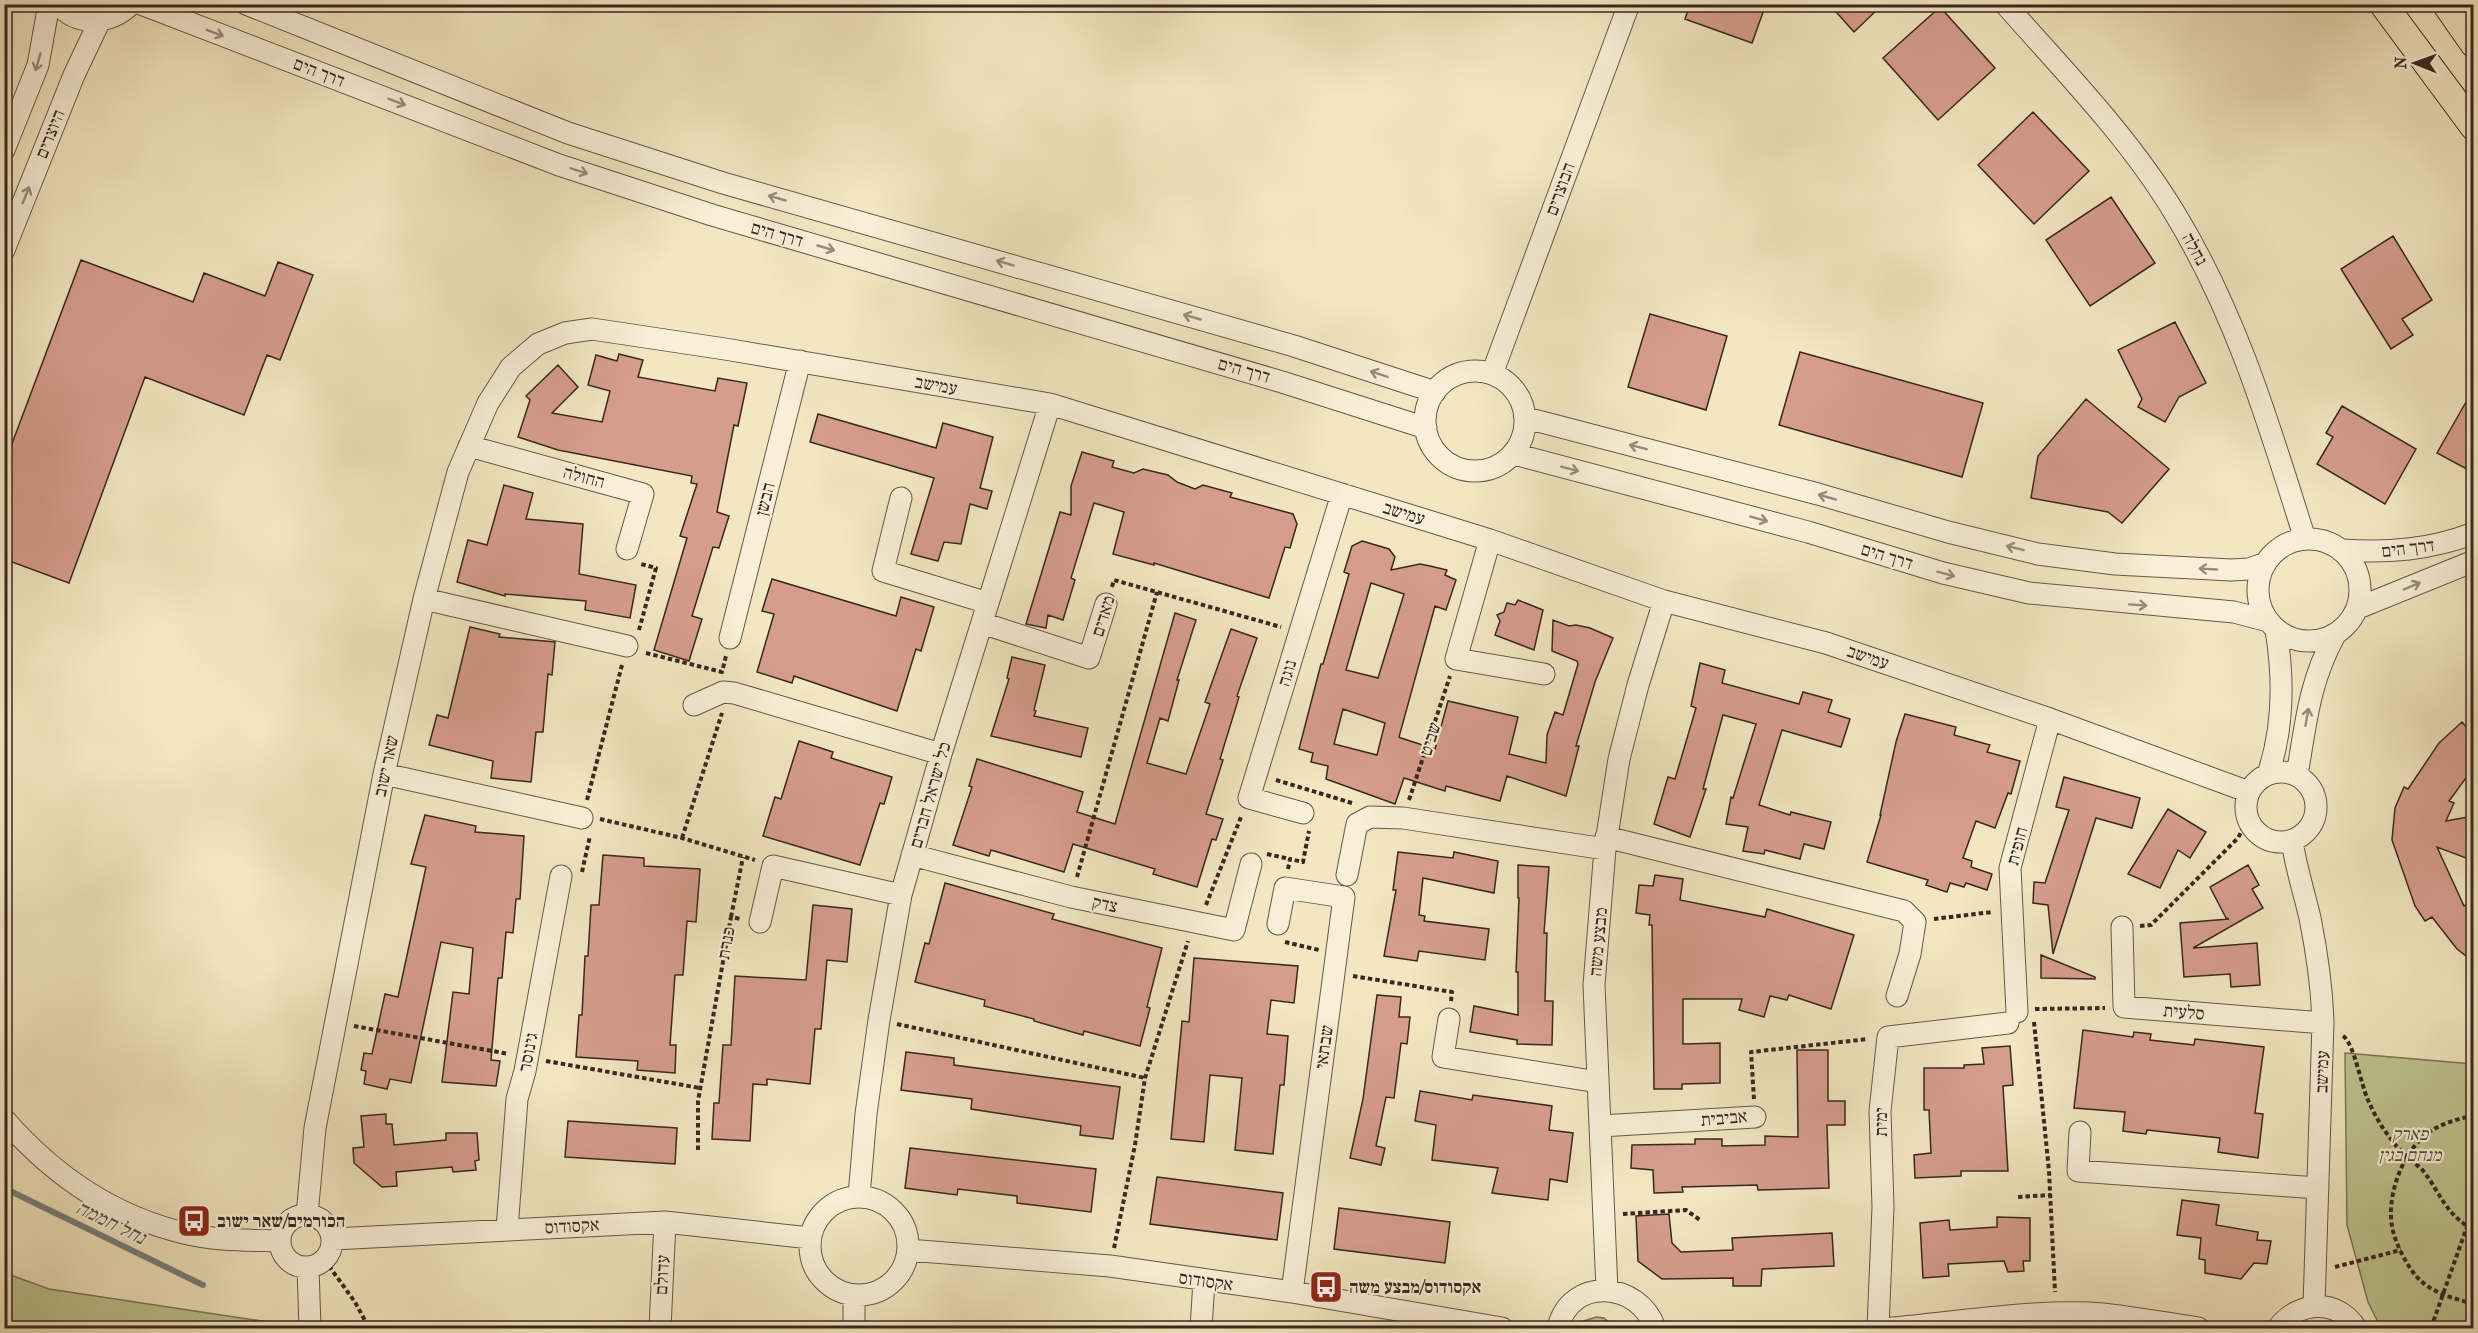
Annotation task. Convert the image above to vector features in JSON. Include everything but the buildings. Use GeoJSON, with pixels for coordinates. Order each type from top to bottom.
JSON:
{"type":"FeatureCollection","features":[{"type":"Feature","properties":{"kind":"main road"},"geometry":{"type":"LineString","coordinates":[[2383,4],[2474,127]]}},
{"type":"Feature","properties":{"kind":"main road"},"geometry":{"type":"LineString","coordinates":[[2446,4],[2474,44]]}},
{"type":"Feature","properties":{"kind":"street","name":"היוצרים"},"geometry":{"type":"LineString","coordinates":[[4,150],[38,65],[49,4]]}},
{"type":"Feature","properties":{"kind":"street"},"geometry":{"type":"LineString","coordinates":[[58,4],[79,18],[100,20],[113,17],[131,4]]}},
{"type":"Feature","properties":{"kind":"street","name":"דרך הים"},"geometry":{"type":"LineString","coordinates":[[141,4],[559,165],[690,208],[1282,381],[1426,428]]}},
{"type":"Feature","properties":{"kind":"street","name":"דרך הים"},"geometry":{"type":"LineString","coordinates":[[246,4],[567,133],[723,183],[1294,346],[1435,392]]}},
{"type":"Feature","properties":{"kind":"street","name":"הבוצרים"},"geometry":{"type":"LineString","coordinates":[[1492,374],[1629,4]]}},
{"type":"Feature","properties":{"kind":"street","name":"נחלה"},"geometry":{"type":"LineString","coordinates":[[2005,4],[2128,147],[2173,211],[2214,283],[2242,347],[2269,421],[2305,539]]}},
{"type":"Feature","properties":{"kind":"street","name":"היוצרים"},"geometry":{"type":"LineString","coordinates":[[4,250],[74,75],[100,20]]}},
{"type":"Feature","properties":{"kind":"street","name":"עמישב"},"geometry":{"type":"LineString","coordinates":[[538,344],[565,333],[592,329],[800,361],[1050,404],[1490,540],[1664,601],[1826,643],[2050,719],[2249,792]]}},
{"type":"Feature","properties":{"kind":"street","name":"שאר ישוב"},"geometry":{"type":"LineString","coordinates":[[307,1215],[315,1128],[384,774],[424,598],[458,472],[488,403],[511,367],[538,344]]}},
{"type":"Feature","properties":{"kind":"street","name":"הבשן"},"geometry":{"type":"LineString","coordinates":[[730,638],[800,361]]}},
{"type":"Feature","properties":{"kind":"street"},"geometry":{"type":"LineString","coordinates":[[1479,370],[1499,376],[1513,387],[1521,400],[1526,418],[1522,439],[1514,454],[1501,465],[1484,471],[1461,470],[1446,462],[1433,450],[1426,428],[1427,406],[1435,392],[1442,382],[1461,372],[1479,370]]}},
{"type":"Feature","properties":{"kind":"street","name":"כל ישראל חברים"},"geometry":{"type":"LineString","coordinates":[[859,1196],[866,1114],[879,1020],[901,895],[941,754],[1050,404]]}},
{"type":"Feature","properties":{"kind":"street"},"geometry":{"type":"LineString","coordinates":[[1526,418],[1818,494],[1948,532],[2038,554],[2115,564],[2231,570],[2266,563]]}},
{"type":"Feature","properties":{"kind":"street","name":"החולה"},"geometry":{"type":"LineString","coordinates":[[469,446],[643,494],[627,549]]}},
{"type":"Feature","properties":{"kind":"street","name":"דרך הים"},"geometry":{"type":"LineString","coordinates":[[1514,454],[1808,532],[1943,573],[2029,593],[2234,612],[2272,625]]}},
{"type":"Feature","properties":{"kind":"street","name":"נוגה"},"geometry":{"type":"LineString","coordinates":[[1249,798],[1342,494]]}},
{"type":"Feature","properties":{"kind":"street"},"geometry":{"type":"LineString","coordinates":[[901,498],[883,571],[985,613]]}},
{"type":"Feature","properties":{"kind":"street","name":"דרך הים"},"geometry":{"type":"LineString","coordinates":[[2342,550],[2399,552],[2432,547],[2474,533]]}},
{"type":"Feature","properties":{"kind":"street"},"geometry":{"type":"LineString","coordinates":[[2268,774],[2276,753],[2281,720],[2282,681],[2272,625],[2261,607],[2258,592],[2259,577],[2266,563],[2276,551],[2290,542],[2305,539],[2331,543],[2342,550],[2353,562],[2359,577],[2361,593],[2358,608],[2352,619],[2335,635],[2321,660],[2312,686],[2297,775]]}},
{"type":"Feature","properties":{"kind":"street"},"geometry":{"type":"LineString","coordinates":[[1490,540],[1456,659],[1544,674]]}},
{"type":"Feature","properties":{"kind":"street","name":"דרך הים"},"geometry":{"type":"LineString","coordinates":[[2358,608],[2474,561]]}},
{"type":"Feature","properties":{"kind":"street"},"geometry":{"type":"LineString","coordinates":[[424,598],[630,648]]}},
{"type":"Feature","properties":{"kind":"street","name":"מבצע משה"},"geometry":{"type":"LineString","coordinates":[[1607,1290],[1594,985],[1606,843],[1619,759],[1638,685],[1664,601]]}},
{"type":"Feature","properties":{"kind":"street","name":"מאדים"},"geometry":{"type":"LineString","coordinates":[[985,613],[1089,658],[1106,604]]}},
{"type":"Feature","properties":{"kind":"street"},"geometry":{"type":"LineString","coordinates":[[2272,625],[2299,641],[2311,642],[2335,635]]}},
{"type":"Feature","properties":{"kind":"street"},"geometry":{"type":"LineString","coordinates":[[694,705],[723,692],[734,693],[941,754]]}},
{"type":"Feature","properties":{"kind":"street","name":"חופית"},"geometry":{"type":"LineString","coordinates":[[1888,1037],[2012,1018],[2010,868],[2050,719]]}},
{"type":"Feature","properties":{"kind":"street"},"geometry":{"type":"LineString","coordinates":[[2283,771],[2297,775],[2311,787],[2317,805],[2313,823],[2308,831],[2292,841],[2283,843],[2266,839],[2252,827],[2248,819],[2246,810],[2249,792],[2254,784],[2268,774],[2283,771]]}},
{"type":"Feature","properties":{"kind":"street"},"geometry":{"type":"LineString","coordinates":[[384,774],[588,818]]}},
{"type":"Feature","properties":{"kind":"street"},"geometry":{"type":"LineString","coordinates":[[1249,798],[1303,813]]}},
{"type":"Feature","properties":{"kind":"street"},"geometry":{"type":"LineString","coordinates":[[1347,876],[1357,824],[1370,817],[1404,818],[1606,843],[1904,911],[1915,922],[1910,954],[1897,996]]}},
{"type":"Feature","properties":{"kind":"street","name":"עמישב"},"geometry":{"type":"LineString","coordinates":[[2292,841],[2295,867],[2309,916],[2330,1028],[2318,1188],[2314,1306]]}},
{"type":"Feature","properties":{"kind":"street","name":"צדק"},"geometry":{"type":"LineString","coordinates":[[912,855],[1071,897],[1234,930],[1251,864]]}},
{"type":"Feature","properties":{"kind":"street"},"geometry":{"type":"LineString","coordinates":[[773,866],[901,895]]}},
{"type":"Feature","properties":{"kind":"street","name":"כנרת"},"geometry":{"type":"LineString","coordinates":[[760,922],[773,866]]}},
{"type":"Feature","properties":{"kind":"street","name":"גינוסר"},"geometry":{"type":"LineString","coordinates":[[507,1229],[517,1099],[527,1058],[561,876]]}},
{"type":"Feature","properties":{"kind":"street"},"geometry":{"type":"LineString","coordinates":[[1278,924],[1285,888]]}},
{"type":"Feature","properties":{"kind":"street","name":"שבתאי"},"geometry":{"type":"LineString","coordinates":[[1285,888],[1344,897],[1292,1292]]}},
{"type":"Feature","properties":{"kind":"street"},"geometry":{"type":"LineString","coordinates":[[2122,927],[2124,1007]]}},
{"type":"Feature","properties":{"kind":"street","name":"סלעית"},"geometry":{"type":"LineString","coordinates":[[2124,1007],[2330,1028]]}},
{"type":"Feature","properties":{"kind":"street"},"geometry":{"type":"LineString","coordinates":[[1449,1018],[1443,1057],[1598,1082]]}},
{"type":"Feature","properties":{"kind":"street","name":"ימית"},"geometry":{"type":"LineString","coordinates":[[1878,1329],[1883,1207],[1880,1111],[1888,1037]]}},
{"type":"Feature","properties":{"kind":"street","name":"אביבית"},"geometry":{"type":"LineString","coordinates":[[1600,1126],[1755,1117]]}},
{"type":"Feature","properties":{"kind":"street"},"geometry":{"type":"LineString","coordinates":[[4,1119],[60,1174],[101,1201],[143,1221],[185,1234],[233,1240],[280,1240]]}},
{"type":"Feature","properties":{"kind":"street"},"geometry":{"type":"LineString","coordinates":[[2080,1132],[2078,1171],[2318,1188]]}},
{"type":"Feature","properties":{"kind":"street"},"geometry":{"type":"LineString","coordinates":[[859,1196],[875,1199],[890,1207],[901,1219],[907,1234],[908,1250],[905,1263],[890,1284],[867,1294],[854,1295],[838,1290],[820,1275],[811,1254],[810,1238],[814,1225],[822,1213],[845,1198],[859,1196]]}},
{"type":"Feature","properties":{"kind":"street"},"geometry":{"type":"LineString","coordinates":[[307,1215],[321,1219],[331,1231],[333,1239],[332,1247],[316,1264],[300,1267],[285,1257],[280,1240],[285,1225],[298,1216],[307,1215]]}},
{"type":"Feature","properties":{"kind":"street","name":"אקסודוס"},"geometry":{"type":"LineString","coordinates":[[333,1239],[665,1222],[810,1238]]}},
{"type":"Feature","properties":{"kind":"street","name":"עדולם"},"geometry":{"type":"LineString","coordinates":[[660,1329],[665,1222]]}},
{"type":"Feature","properties":{"kind":"street","name":"אקסודוס"},"geometry":{"type":"LineString","coordinates":[[908,1250],[1110,1266],[1292,1292],[1502,1329]]}},
{"type":"Feature","properties":{"kind":"street"},"geometry":{"type":"LineString","coordinates":[[310,1329],[316,1264]]}},
{"type":"Feature","properties":{"kind":"street"},"geometry":{"type":"LineString","coordinates":[[1201,1329],[1204,1281]]}},
{"type":"Feature","properties":{"kind":"street"},"geometry":{"type":"LineString","coordinates":[[1558,1329],[1567,1310],[1578,1299],[1607,1290],[1620,1292],[1642,1305],[1655,1329]]}},
{"type":"Feature","properties":{"kind":"street"},"geometry":{"type":"LineString","coordinates":[[854,1295],[854,1329]]}},
{"type":"Feature","properties":{"kind":"street"},"geometry":{"type":"LineString","coordinates":[[2278,1329],[2285,1318],[2298,1310],[2314,1306],[2328,1307],[2342,1312],[2356,1329]]}},
{"type":"Feature","properties":{"kind":"street"},"geometry":{"type":"LineString","coordinates":[[1892,1329],[2055,1314],[2088,1321],[2198,1329]]}},
{"type":"Feature","properties":{"kind":"path"},"geometry":{"type":"LineString","coordinates":[[561,876],[581,878],[588,818],[630,648],[656,568],[624,559],[627,549]]}},
{"type":"Feature","properties":{"kind":"path","name":"מאדים"},"geometry":{"type":"LineString","coordinates":[[1106,604],[1114,580],[1299,633]]}},
{"type":"Feature","properties":{"kind":"path"},"geometry":{"type":"LineString","coordinates":[[1071,897],[1157,592]]}},
{"type":"Feature","properties":{"kind":"path"},"geometry":{"type":"LineString","coordinates":[[630,648],[722,672],[730,638]]}},
{"type":"Feature","properties":{"kind":"path","name":"שביט"},"geometry":{"type":"LineString","coordinates":[[1404,818],[1456,659]]}},
{"type":"Feature","properties":{"kind":"path"},"geometry":{"type":"LineString","coordinates":[[682,838],[722,713]]}},
{"type":"Feature","properties":{"kind":"path"},"geometry":{"type":"LineString","coordinates":[[1257,775],[1365,807],[1370,817]]}},
{"type":"Feature","properties":{"kind":"path"},"geometry":{"type":"LineString","coordinates":[[1110,1266],[1135,1145],[1145,1078],[1189,938],[1198,924],[1249,798]]}},
{"type":"Feature","properties":{"kind":"path"},"geometry":{"type":"LineString","coordinates":[[1285,888],[1290,859],[1303,862],[1312,816],[1303,813]]}},
{"type":"Feature","properties":{"kind":"path"},"geometry":{"type":"LineString","coordinates":[[588,818],[682,838],[773,866]]}},
{"type":"Feature","properties":{"kind":"path"},"geometry":{"type":"LineString","coordinates":[[2122,927],[2151,925],[2238,838],[2248,819]]}},
{"type":"Feature","properties":{"kind":"path"},"geometry":{"type":"LineString","coordinates":[[730,917],[743,857]]}},
{"type":"Feature","properties":{"kind":"path"},"geometry":{"type":"LineString","coordinates":[[1915,922],[2011,909]]}},
{"type":"Feature","properties":{"kind":"path","name":"כנרת"},"geometry":{"type":"LineString","coordinates":[[698,1150],[700,1088],[730,917],[760,922]]}},
{"type":"Feature","properties":{"kind":"path"},"geometry":{"type":"LineString","coordinates":[[1334,973],[1452,992],[1449,1018]]}},
{"type":"Feature","properties":{"kind":"path"},"geometry":{"type":"LineString","coordinates":[[2055,1314],[2051,1195],[2033,1009],[2124,1007]]}},
{"type":"Feature","properties":{"kind":"path"},"geometry":{"type":"LineString","coordinates":[[879,1020],[1145,1078]]}},
{"type":"Feature","properties":{"kind":"path"},"geometry":{"type":"LineString","coordinates":[[336,1022],[700,1088]]}},
{"type":"Feature","properties":{"kind":"path"},"geometry":{"type":"LineString","coordinates":[[2330,1028],[2348,1039],[2354,1050],[2356,1067],[2381,1127],[2407,1158],[2423,1169],[2442,1202],[2455,1218],[2467,1226]]}},
{"type":"Feature","properties":{"kind":"path","name":"אביבית"},"geometry":{"type":"LineString","coordinates":[[1755,1117],[1751,1052],[1888,1037]]}},
{"type":"Feature","properties":{"kind":"path"},"geometry":{"type":"LineString","coordinates":[[2474,1115],[2444,1123],[2420,1139],[2407,1158],[2392,1196],[2392,1227],[2417,1276],[2444,1296],[2474,1304]]}},
{"type":"Feature","properties":{"kind":"path"},"geometry":{"type":"LineString","coordinates":[[2018,1197],[2051,1195]]}},
{"type":"Feature","properties":{"kind":"path"},"geometry":{"type":"LineString","coordinates":[[2431,1329],[2474,1207]]}},
{"type":"Feature","properties":{"kind":"path"},"geometry":{"type":"LineString","coordinates":[[1604,1215],[1686,1210],[1700,1220]]}},
{"type":"Feature","properties":{"kind":"path"},"geometry":{"type":"LineString","coordinates":[[2334,1268],[2402,1250]]}},
{"type":"Feature","properties":{"kind":"path"},"geometry":{"type":"LineString","coordinates":[[316,1264],[356,1302],[369,1329]]}},
{"type":"Feature","properties":{"kind":"green space","name":"פארק מנחם בגין"},"geometry":{"type":"Polygon","coordinates":[[[2345,1053],[2473,1064],[2473,1328],[2381,1328],[2368,1302],[2347,1225],[2345,1053]]]}},
{"type":"Feature","properties":{"kind":"green space"},"geometry":{"type":"Polygon","coordinates":[[[5,1273],[49,1289],[275,1323],[276,1328],[5,1328],[5,1273]]]}},
{"type":"Feature","properties":{"kind":"green space"},"geometry":{"type":"Polygon","coordinates":[[[1596,1317],[1604,1318],[1615,1328],[1575,1328],[1581,1322],[1596,1317]]]}},
{"type":"Feature","properties":{"kind":"waterway","name":"נחל חממה"},"geometry":{"type":"LineString","coordinates":[[4,1188],[203,1285]]}},
{"type":"Feature","properties":{"kind":"place","name":"הכורמים/שאר ישוב"},"geometry":{"type":"Point","coordinates":[194,1221]}},
{"type":"Feature","properties":{"kind":"place","name":"אקסודוס/מבצע משה"},"geometry":{"type":"Point","coordinates":[1326,1287]}}]}
